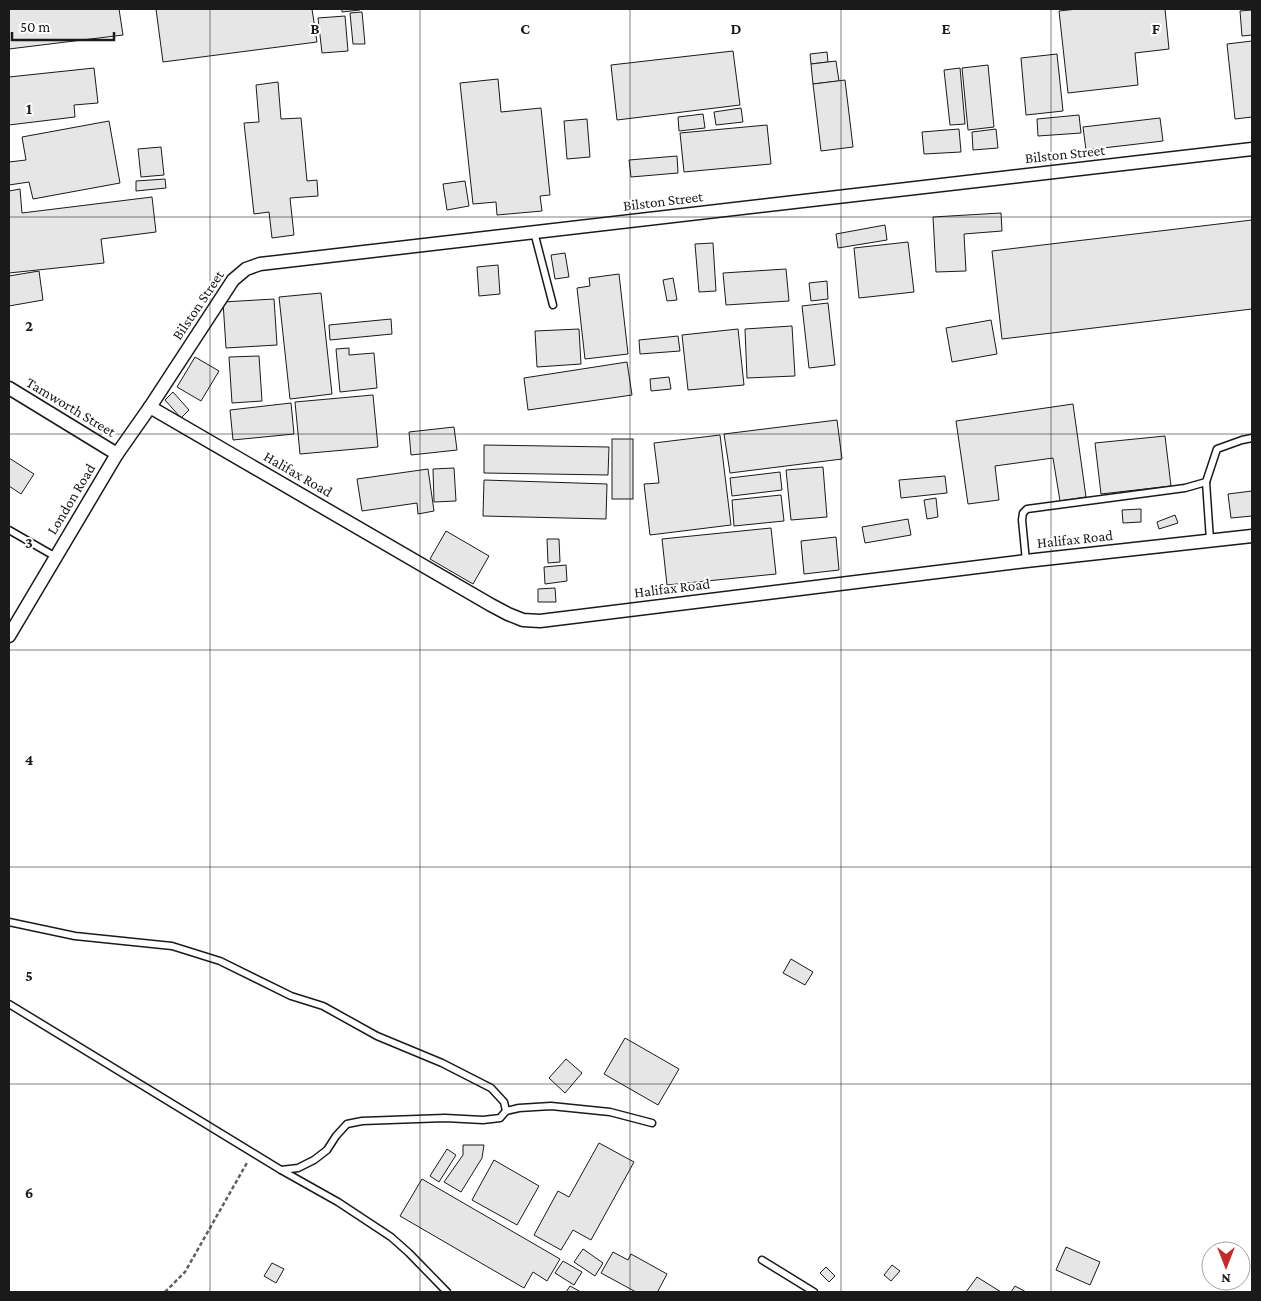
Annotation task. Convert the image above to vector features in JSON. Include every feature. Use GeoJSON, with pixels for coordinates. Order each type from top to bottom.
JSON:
{"type":"FeatureCollection","features":[{"type":"Feature","properties":{"kind":"street","name":"Bilston Street"},"geometry":{"type":"LineString","coordinates":[[150,407],[232,280],[246,269],[260,264],[1252,149]]}},
{"type":"Feature","properties":{"kind":"street","name":"Tamworth Street"},"geometry":{"type":"LineString","coordinates":[[9,388],[117,454]]}},
{"type":"Feature","properties":{"kind":"street","name":"London Road"},"geometry":{"type":"LineString","coordinates":[[9,636],[117,454],[150,407]]}},
{"type":"Feature","properties":{"kind":"street","name":"Halifax Road"},"geometry":{"type":"LineString","coordinates":[[150,407],[491,605],[523,620],[540,621],[1026,561],[1252,536]]}},
{"type":"Feature","properties":{"kind":"lane"},"geometry":{"type":"LineString","coordinates":[[534,232],[554,305]]}},
{"type":"Feature","properties":{"kind":"lane"},"geometry":{"type":"LineString","coordinates":[[1210,540],[1206,482],[1217,449],[1252,438]]}},
{"type":"Feature","properties":{"kind":"lane"},"geometry":{"type":"LineString","coordinates":[[1026,561],[1022,520],[1023,513],[1027,508],[1184,488],[1206,482]]}},
{"type":"Feature","properties":{"kind":"lane"},"geometry":{"type":"LineString","coordinates":[[9,530],[56,557]]}},
{"type":"Feature","properties":{"kind":"lane"},"geometry":{"type":"LineString","coordinates":[[9,922],[75,936],[172,946],[220,961],[291,996],[323,1006],[377,1036],[442,1063],[490,1088],[504,1102],[506,1111]]}},
{"type":"Feature","properties":{"kind":"lane"},"geometry":{"type":"LineString","coordinates":[[9,1004],[281,1170],[338,1202],[391,1237],[447,1292]]}},
{"type":"Feature","properties":{"kind":"lane"},"geometry":{"type":"LineString","coordinates":[[281,1170],[298,1168],[314,1160],[327,1150],[347,1124],[362,1121],[445,1118],[483,1120],[500,1118],[506,1111],[519,1108],[551,1106],[610,1112],[652,1122]]}},
{"type":"Feature","properties":{"kind":"lane"},"geometry":{"type":"LineString","coordinates":[[762,1260],[814,1292]]}},
{"type":"Feature","properties":{"kind":"path"},"geometry":{"type":"LineString","coordinates":[[165,1292],[185,1272],[253,1152]]}},
{"type":"Feature","properties":{"kind":"building"},"geometry":{"type":"Polygon","coordinates":[[[9,9],[119,9],[123,35],[9,49],[9,9]]]}},
{"type":"Feature","properties":{"kind":"building"},"geometry":{"type":"Polygon","coordinates":[[[156,9],[312,9],[317,42],[163,62],[156,9]]]}},
{"type":"Feature","properties":{"kind":"building"},"geometry":{"type":"Polygon","coordinates":[[[342,9],[359,9],[360,10],[342,12],[342,9]]]}},
{"type":"Feature","properties":{"kind":"building"},"geometry":{"type":"Polygon","coordinates":[[[1077,9],[1165,9],[1169,49],[1135,53],[1138,85],[1068,93],[1059,11],[1077,9]]]}},
{"type":"Feature","properties":{"kind":"building"},"geometry":{"type":"Polygon","coordinates":[[[1252,10],[1252,35],[1242,36],[1240,11],[1252,10]]]}},
{"type":"Feature","properties":{"kind":"building"},"geometry":{"type":"Polygon","coordinates":[[[362,12],[365,44],[353,44],[350,13],[362,12]]]}},
{"type":"Feature","properties":{"kind":"building"},"geometry":{"type":"Polygon","coordinates":[[[345,16],[348,51],[322,53],[318,18],[345,16]]]}},
{"type":"Feature","properties":{"kind":"building"},"geometry":{"type":"Polygon","coordinates":[[[1252,41],[1252,117],[1235,119],[1227,44],[1252,41]]]}},
{"type":"Feature","properties":{"kind":"building"},"geometry":{"type":"Polygon","coordinates":[[[733,51],[740,105],[617,120],[611,65],[733,51]]]}},
{"type":"Feature","properties":{"kind":"building"},"geometry":{"type":"Polygon","coordinates":[[[827,52],[828,62],[811,64],[810,54],[827,52]]]}},
{"type":"Feature","properties":{"kind":"building"},"geometry":{"type":"Polygon","coordinates":[[[1057,54],[1063,111],[1026,115],[1021,58],[1057,54]]]}},
{"type":"Feature","properties":{"kind":"building"},"geometry":{"type":"Polygon","coordinates":[[[836,61],[839,81],[813,84],[811,64],[836,61]]]}},
{"type":"Feature","properties":{"kind":"building"},"geometry":{"type":"Polygon","coordinates":[[[988,65],[994,127],[968,130],[962,68],[988,65]]]}},
{"type":"Feature","properties":{"kind":"building"},"geometry":{"type":"Polygon","coordinates":[[[94,68],[98,103],[74,105],[75,117],[9,125],[9,77],[94,68]]]}},
{"type":"Feature","properties":{"kind":"building"},"geometry":{"type":"Polygon","coordinates":[[[960,68],[965,124],[950,125],[944,70],[960,68]]]}},
{"type":"Feature","properties":{"kind":"building"},"geometry":{"type":"Polygon","coordinates":[[[498,79],[501,112],[541,108],[550,195],[540,196],[542,211],[497,215],[496,202],[473,204],[460,83],[498,79]]]}},
{"type":"Feature","properties":{"kind":"building"},"geometry":{"type":"Polygon","coordinates":[[[845,80],[853,147],[821,151],[813,84],[845,80]]]}},
{"type":"Feature","properties":{"kind":"building"},"geometry":{"type":"Polygon","coordinates":[[[278,82],[281,119],[301,118],[307,181],[317,180],[318,196],[290,198],[294,235],[272,238],[269,212],[254,214],[244,123],[259,122],[256,85],[278,82]]]}},
{"type":"Feature","properties":{"kind":"building"},"geometry":{"type":"Polygon","coordinates":[[[741,108],[743,122],[716,125],[714,112],[741,108]]]}},
{"type":"Feature","properties":{"kind":"building"},"geometry":{"type":"Polygon","coordinates":[[[703,114],[705,128],[679,131],[678,117],[703,114]]]}},
{"type":"Feature","properties":{"kind":"building"},"geometry":{"type":"Polygon","coordinates":[[[1079,115],[1081,133],[1038,136],[1037,119],[1079,115]]]}},
{"type":"Feature","properties":{"kind":"building"},"geometry":{"type":"Polygon","coordinates":[[[1160,118],[1163,141],[1086,150],[1083,127],[1160,118]]]}},
{"type":"Feature","properties":{"kind":"building"},"geometry":{"type":"Polygon","coordinates":[[[587,119],[590,157],[567,159],[564,121],[587,119]]]}},
{"type":"Feature","properties":{"kind":"building"},"geometry":{"type":"Polygon","coordinates":[[[109,121],[120,183],[33,199],[29,182],[9,185],[9,162],[26,160],[22,137],[109,121]]]}},
{"type":"Feature","properties":{"kind":"building"},"geometry":{"type":"Polygon","coordinates":[[[767,125],[771,164],[684,172],[680,133],[767,125]]]}},
{"type":"Feature","properties":{"kind":"building"},"geometry":{"type":"Polygon","coordinates":[[[959,129],[961,152],[924,154],[922,132],[959,129]]]}},
{"type":"Feature","properties":{"kind":"building"},"geometry":{"type":"Polygon","coordinates":[[[996,129],[998,148],[973,150],[972,132],[996,129]]]}},
{"type":"Feature","properties":{"kind":"building"},"geometry":{"type":"Polygon","coordinates":[[[161,147],[164,175],[141,177],[138,149],[161,147]]]}},
{"type":"Feature","properties":{"kind":"building"},"geometry":{"type":"Polygon","coordinates":[[[677,156],[678,173],[631,177],[629,160],[677,156]]]}},
{"type":"Feature","properties":{"kind":"building"},"geometry":{"type":"Polygon","coordinates":[[[165,179],[166,188],[136,191],[136,181],[165,179]]]}},
{"type":"Feature","properties":{"kind":"building"},"geometry":{"type":"Polygon","coordinates":[[[465,181],[469,206],[447,210],[443,184],[465,181]]]}},
{"type":"Feature","properties":{"kind":"building"},"geometry":{"type":"Polygon","coordinates":[[[20,189],[22,213],[152,197],[156,232],[101,239],[104,263],[9,273],[9,191],[20,189]]]}},
{"type":"Feature","properties":{"kind":"building"},"geometry":{"type":"Polygon","coordinates":[[[1001,213],[1002,231],[964,234],[966,271],[936,272],[933,217],[1001,213]]]}},
{"type":"Feature","properties":{"kind":"building"},"geometry":{"type":"Polygon","coordinates":[[[1252,220],[1252,309],[1002,339],[992,251],[1252,220]]]}},
{"type":"Feature","properties":{"kind":"building"},"geometry":{"type":"Polygon","coordinates":[[[885,225],[887,240],[838,248],[836,234],[885,225]]]}},
{"type":"Feature","properties":{"kind":"building"},"geometry":{"type":"Polygon","coordinates":[[[908,242],[914,292],[859,298],[854,248],[908,242]]]}},
{"type":"Feature","properties":{"kind":"building"},"geometry":{"type":"Polygon","coordinates":[[[713,243],[716,291],[699,292],[695,244],[713,243]]]}},
{"type":"Feature","properties":{"kind":"building"},"geometry":{"type":"Polygon","coordinates":[[[565,253],[569,277],[555,279],[551,255],[565,253]]]}},
{"type":"Feature","properties":{"kind":"building"},"geometry":{"type":"Polygon","coordinates":[[[498,265],[500,294],[479,296],[477,267],[498,265]]]}},
{"type":"Feature","properties":{"kind":"building"},"geometry":{"type":"Polygon","coordinates":[[[786,269],[789,301],[726,305],[723,273],[786,269]]]}},
{"type":"Feature","properties":{"kind":"building"},"geometry":{"type":"Polygon","coordinates":[[[39,271],[43,300],[9,306],[9,276],[39,271]]]}},
{"type":"Feature","properties":{"kind":"building"},"geometry":{"type":"Polygon","coordinates":[[[619,274],[628,354],[585,359],[577,288],[590,286],[589,278],[619,274]]]}},
{"type":"Feature","properties":{"kind":"building"},"geometry":{"type":"Polygon","coordinates":[[[673,278],[677,300],[667,301],[663,280],[673,278]]]}},
{"type":"Feature","properties":{"kind":"building"},"geometry":{"type":"Polygon","coordinates":[[[827,281],[828,299],[811,301],[809,283],[827,281]]]}},
{"type":"Feature","properties":{"kind":"building"},"geometry":{"type":"Polygon","coordinates":[[[321,293],[332,394],[290,399],[279,297],[321,293]]]}},
{"type":"Feature","properties":{"kind":"building"},"geometry":{"type":"Polygon","coordinates":[[[274,299],[277,345],[226,348],[223,302],[274,299]]]}},
{"type":"Feature","properties":{"kind":"building"},"geometry":{"type":"Polygon","coordinates":[[[828,303],[835,365],[809,368],[802,306],[828,303]]]}},
{"type":"Feature","properties":{"kind":"building"},"geometry":{"type":"Polygon","coordinates":[[[391,319],[392,334],[330,340],[329,325],[391,319]]]}},
{"type":"Feature","properties":{"kind":"building"},"geometry":{"type":"Polygon","coordinates":[[[991,320],[997,354],[952,362],[946,328],[991,320]]]}},
{"type":"Feature","properties":{"kind":"building"},"geometry":{"type":"Polygon","coordinates":[[[792,326],[795,376],[747,378],[745,329],[792,326]]]}},
{"type":"Feature","properties":{"kind":"building"},"geometry":{"type":"Polygon","coordinates":[[[579,329],[581,364],[537,367],[535,331],[579,329]]]}},
{"type":"Feature","properties":{"kind":"building"},"geometry":{"type":"Polygon","coordinates":[[[738,329],[744,385],[688,390],[682,335],[738,329]]]}},
{"type":"Feature","properties":{"kind":"building"},"geometry":{"type":"Polygon","coordinates":[[[678,336],[680,351],[640,354],[639,340],[678,336]]]}},
{"type":"Feature","properties":{"kind":"building"},"geometry":{"type":"Polygon","coordinates":[[[349,348],[349,355],[374,353],[377,388],[340,392],[336,349],[349,348]]]}},
{"type":"Feature","properties":{"kind":"building"},"geometry":{"type":"Polygon","coordinates":[[[259,356],[262,401],[232,403],[229,357],[259,356]]]}},
{"type":"Feature","properties":{"kind":"building"},"geometry":{"type":"Polygon","coordinates":[[[195,357],[219,371],[201,401],[177,387],[195,357]]]}},
{"type":"Feature","properties":{"kind":"building"},"geometry":{"type":"Polygon","coordinates":[[[627,362],[632,395],[528,410],[524,378],[627,362]]]}},
{"type":"Feature","properties":{"kind":"building"},"geometry":{"type":"Polygon","coordinates":[[[669,377],[671,389],[651,391],[650,379],[669,377]]]}},
{"type":"Feature","properties":{"kind":"building"},"geometry":{"type":"Polygon","coordinates":[[[173,392],[189,410],[181,418],[165,400],[173,392]]]}},
{"type":"Feature","properties":{"kind":"building"},"geometry":{"type":"Polygon","coordinates":[[[373,395],[378,447],[300,454],[295,402],[373,395]]]}},
{"type":"Feature","properties":{"kind":"building"},"geometry":{"type":"Polygon","coordinates":[[[291,403],[294,434],[233,440],[230,410],[291,403]]]}},
{"type":"Feature","properties":{"kind":"building"},"geometry":{"type":"Polygon","coordinates":[[[1073,404],[1086,497],[1060,501],[1053,458],[995,466],[999,500],[968,504],[956,421],[1073,404]]]}},
{"type":"Feature","properties":{"kind":"building"},"geometry":{"type":"Polygon","coordinates":[[[837,420],[842,459],[730,473],[724,434],[837,420]]]}},
{"type":"Feature","properties":{"kind":"building"},"geometry":{"type":"Polygon","coordinates":[[[454,427],[457,450],[411,455],[409,432],[454,427]]]}},
{"type":"Feature","properties":{"kind":"building"},"geometry":{"type":"Polygon","coordinates":[[[720,435],[731,525],[650,535],[644,484],[659,483],[654,443],[720,435]]]}},
{"type":"Feature","properties":{"kind":"building"},"geometry":{"type":"Polygon","coordinates":[[[1165,436],[1171,486],[1101,494],[1095,443],[1165,436]]]}},
{"type":"Feature","properties":{"kind":"building"},"geometry":{"type":"Polygon","coordinates":[[[612,439],[633,439],[633,499],[612,499],[612,439]]]}},
{"type":"Feature","properties":{"kind":"building"},"geometry":{"type":"Polygon","coordinates":[[[484,445],[609,447],[608,475],[484,473],[484,445]]]}},
{"type":"Feature","properties":{"kind":"building"},"geometry":{"type":"Polygon","coordinates":[[[9,458],[34,474],[21,494],[9,486],[9,458]]]}},
{"type":"Feature","properties":{"kind":"building"},"geometry":{"type":"Polygon","coordinates":[[[823,467],[827,517],[791,520],[786,470],[823,467]]]}},
{"type":"Feature","properties":{"kind":"building"},"geometry":{"type":"Polygon","coordinates":[[[454,468],[456,501],[434,502],[433,469],[454,468]]]}},
{"type":"Feature","properties":{"kind":"building"},"geometry":{"type":"Polygon","coordinates":[[[428,469],[434,511],[418,514],[417,503],[362,511],[357,479],[428,469]]]}},
{"type":"Feature","properties":{"kind":"building"},"geometry":{"type":"Polygon","coordinates":[[[780,472],[782,490],[732,496],[730,478],[780,472]]]}},
{"type":"Feature","properties":{"kind":"building"},"geometry":{"type":"Polygon","coordinates":[[[945,476],[947,493],[901,498],[899,480],[945,476]]]}},
{"type":"Feature","properties":{"kind":"building"},"geometry":{"type":"Polygon","coordinates":[[[484,480],[607,484],[606,519],[483,516],[484,480]]]}},
{"type":"Feature","properties":{"kind":"building"},"geometry":{"type":"Polygon","coordinates":[[[1252,491],[1252,516],[1231,518],[1228,494],[1252,491]]]}},
{"type":"Feature","properties":{"kind":"building"},"geometry":{"type":"Polygon","coordinates":[[[781,495],[784,521],[734,526],[732,500],[781,495]]]}},
{"type":"Feature","properties":{"kind":"building"},"geometry":{"type":"Polygon","coordinates":[[[936,498],[938,517],[927,519],[924,500],[936,498]]]}},
{"type":"Feature","properties":{"kind":"building"},"geometry":{"type":"Polygon","coordinates":[[[1141,509],[1141,522],[1123,523],[1122,510],[1141,509]]]}},
{"type":"Feature","properties":{"kind":"building"},"geometry":{"type":"Polygon","coordinates":[[[1175,515],[1178,523],[1159,529],[1157,522],[1175,515]]]}},
{"type":"Feature","properties":{"kind":"building"},"geometry":{"type":"Polygon","coordinates":[[[908,519],[911,535],[865,543],[862,527],[908,519]]]}},
{"type":"Feature","properties":{"kind":"building"},"geometry":{"type":"Polygon","coordinates":[[[771,528],[776,574],[667,585],[662,539],[771,528]]]}},
{"type":"Feature","properties":{"kind":"building"},"geometry":{"type":"Polygon","coordinates":[[[446,531],[489,556],[473,584],[430,559],[446,531]]]}},
{"type":"Feature","properties":{"kind":"building"},"geometry":{"type":"Polygon","coordinates":[[[836,537],[839,570],[804,574],[801,541],[836,537]]]}},
{"type":"Feature","properties":{"kind":"building"},"geometry":{"type":"Polygon","coordinates":[[[547,539],[559,539],[560,562],[548,563],[547,539]]]}},
{"type":"Feature","properties":{"kind":"building"},"geometry":{"type":"Polygon","coordinates":[[[566,565],[567,581],[545,584],[544,567],[566,565]]]}},
{"type":"Feature","properties":{"kind":"building"},"geometry":{"type":"Polygon","coordinates":[[[555,588],[556,602],[538,602],[538,589],[555,588]]]}},
{"type":"Feature","properties":{"kind":"building"},"geometry":{"type":"Polygon","coordinates":[[[791,959],[813,972],[805,985],[783,973],[791,959]]]}},
{"type":"Feature","properties":{"kind":"building"},"geometry":{"type":"Polygon","coordinates":[[[625,1038],[679,1069],[658,1105],[604,1074],[625,1038]]]}},
{"type":"Feature","properties":{"kind":"building"},"geometry":{"type":"Polygon","coordinates":[[[566,1059],[582,1073],[565,1093],[549,1078],[566,1059]]]}},
{"type":"Feature","properties":{"kind":"building"},"geometry":{"type":"Polygon","coordinates":[[[599,1143],[634,1162],[591,1240],[573,1230],[561,1250],[534,1235],[558,1191],[569,1197],[599,1143]]]}},
{"type":"Feature","properties":{"kind":"building"},"geometry":{"type":"Polygon","coordinates":[[[463,1145],[484,1145],[482,1158],[461,1192],[444,1182],[463,1155],[463,1145]]]}},
{"type":"Feature","properties":{"kind":"building"},"geometry":{"type":"Polygon","coordinates":[[[447,1149],[456,1155],[439,1182],[430,1176],[447,1149]]]}},
{"type":"Feature","properties":{"kind":"building"},"geometry":{"type":"Polygon","coordinates":[[[494,1160],[539,1186],[517,1225],[472,1200],[494,1160]]]}},
{"type":"Feature","properties":{"kind":"building"},"geometry":{"type":"Polygon","coordinates":[[[422,1179],[560,1259],[547,1281],[533,1272],[524,1288],[400,1216],[422,1179]]]}},
{"type":"Feature","properties":{"kind":"building"},"geometry":{"type":"Polygon","coordinates":[[[1066,1247],[1100,1262],[1090,1285],[1056,1270],[1066,1247]]]}},
{"type":"Feature","properties":{"kind":"building"},"geometry":{"type":"Polygon","coordinates":[[[583,1249],[603,1263],[595,1276],[574,1262],[583,1249]]]}},
{"type":"Feature","properties":{"kind":"building"},"geometry":{"type":"Polygon","coordinates":[[[613,1252],[628,1260],[631,1254],[667,1274],[658,1291],[661,1292],[636,1292],[601,1273],[613,1252]]]}},
{"type":"Feature","properties":{"kind":"building"},"geometry":{"type":"Polygon","coordinates":[[[563,1261],[582,1272],[574,1285],[555,1273],[563,1261]]]}},
{"type":"Feature","properties":{"kind":"building"},"geometry":{"type":"Polygon","coordinates":[[[272,1263],[284,1269],[276,1283],[264,1276],[272,1263]]]}},
{"type":"Feature","properties":{"kind":"building"},"geometry":{"type":"Polygon","coordinates":[[[892,1265],[900,1271],[891,1281],[884,1275],[892,1265]]]}},
{"type":"Feature","properties":{"kind":"building"},"geometry":{"type":"Polygon","coordinates":[[[826,1267],[835,1276],[829,1282],[820,1273],[826,1267]]]}},
{"type":"Feature","properties":{"kind":"building"},"geometry":{"type":"Polygon","coordinates":[[[977,1277],[1001,1292],[966,1292],[977,1277]]]}},
{"type":"Feature","properties":{"kind":"building"},"geometry":{"type":"Polygon","coordinates":[[[570,1286],[581,1292],[566,1292],[570,1286]]]}},
{"type":"Feature","properties":{"kind":"building"},"geometry":{"type":"Polygon","coordinates":[[[1015,1286],[1026,1292],[1011,1292],[1015,1286]]]}}]}
